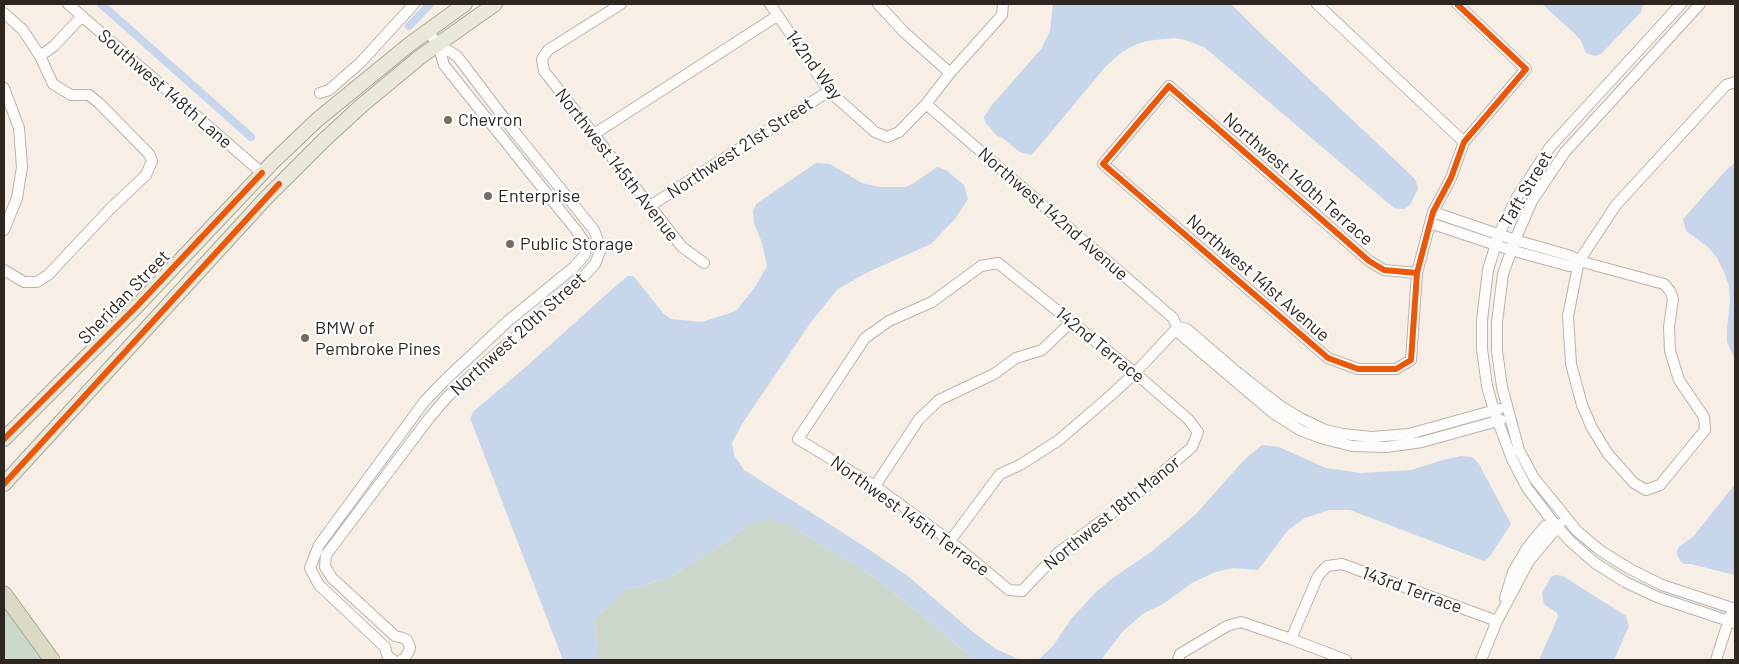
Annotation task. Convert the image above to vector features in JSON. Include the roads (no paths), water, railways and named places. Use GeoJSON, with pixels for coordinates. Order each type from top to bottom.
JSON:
{"type":"FeatureCollection","features":[{"type":"Feature","properties":{"kind":"highway"},"geometry":{"type":"LineString","coordinates":[[4,594],[52,660]]}},
{"type":"Feature","properties":{"kind":"main road","name":"Sheridan Street"},"geometry":{"type":"LineString","coordinates":[[4,438],[130,312],[262,173],[323,114],[427,31],[465,4]]}},
{"type":"Feature","properties":{"kind":"main road","name":"Sheridan Street"},"geometry":{"type":"LineString","coordinates":[[4,484],[283,177],[361,106],[438,44],[495,4]]}},
{"type":"Feature","properties":{"kind":"main road"},"geometry":{"type":"LineString","coordinates":[[262,173],[283,177],[282,165],[295,141]]}},
{"type":"Feature","properties":{"kind":"street","name":"Southwest 148th Lane"},"geometry":{"type":"LineString","coordinates":[[68,4],[262,173]]}},
{"type":"Feature","properties":{"kind":"street"},"geometry":{"type":"LineString","coordinates":[[320,92],[329,90],[360,62],[414,4]]}},
{"type":"Feature","properties":{"kind":"street","name":"Northwest 145th Avenue"},"geometry":{"type":"LineString","coordinates":[[621,4],[548,50],[542,59],[544,72],[682,247],[704,263]]}},
{"type":"Feature","properties":{"kind":"street","name":"142nd Way"},"geometry":{"type":"LineString","coordinates":[[770,4],[830,91],[875,132],[887,137],[899,132],[926,104]]}},
{"type":"Feature","properties":{"kind":"street"},"geometry":{"type":"LineString","coordinates":[[878,4],[904,32],[950,73]]}},
{"type":"Feature","properties":{"kind":"street"},"geometry":{"type":"LineString","coordinates":[[926,104],[950,73],[1002,15],[1004,4]]}},
{"type":"Feature","properties":{"kind":"street"},"geometry":{"type":"LineString","coordinates":[[1317,4],[1464,142]]}},
{"type":"Feature","properties":{"kind":"street"},"geometry":{"type":"LineString","coordinates":[[1416,273],[1433,212],[1451,178],[1464,142],[1526,69],[1457,4]]}},
{"type":"Feature","properties":{"kind":"street","name":"Taft Street"},"geometry":{"type":"LineString","coordinates":[[1495,416],[1487,386],[1482,349],[1482,320],[1488,270],[1499,234],[1517,197],[1550,147],[1681,4]]}},
{"type":"Feature","properties":{"kind":"street","name":"Taft Street"},"geometry":{"type":"LineString","coordinates":[[1508,412],[1502,387],[1497,322],[1503,274],[1532,201],[1565,152],[1700,4]]}},
{"type":"Feature","properties":{"kind":"street"},"geometry":{"type":"LineString","coordinates":[[4,13],[23,30],[40,56],[53,84],[71,95],[89,95],[149,154],[152,161],[146,175],[111,208],[48,275],[37,282],[24,282],[4,270]]}},
{"type":"Feature","properties":{"kind":"street"},"geometry":{"type":"LineString","coordinates":[[40,56],[54,46],[82,16]]}},
{"type":"Feature","properties":{"kind":"street"},"geometry":{"type":"LineString","coordinates":[[594,134],[777,16]]}},
{"type":"Feature","properties":{"kind":"street"},"geometry":{"type":"LineString","coordinates":[[427,31],[438,44]]}},
{"type":"Feature","properties":{"kind":"street","name":"Northwest 20th Street"},"geometry":{"type":"LineString","coordinates":[[320,555],[319,545],[424,402],[508,321],[573,268],[584,256],[587,246],[444,65],[438,44]]}},
{"type":"Feature","properties":{"kind":"street","name":"Northwest 20th Street"},"geometry":{"type":"LineString","coordinates":[[320,555],[448,396],[583,277],[595,264],[601,249],[594,230],[517,135],[457,56],[438,44]]}},
{"type":"Feature","properties":{"kind":"street"},"geometry":{"type":"LineString","coordinates":[[1433,212],[1515,240],[1571,256],[1579,262],[1664,284],[1670,291],[1673,298],[1669,328],[1670,351],[1679,380],[1704,417],[1704,430],[1660,485],[1646,490],[1634,484],[1608,454],[1592,428],[1582,405],[1571,364],[1568,316],[1579,262],[1616,205],[1726,85],[1735,82]]}},
{"type":"Feature","properties":{"kind":"street","name":"Northwest 141st Avenue"},"geometry":{"type":"LineString","coordinates":[[1169,86],[1103,164],[1328,358],[1358,370],[1396,369],[1411,360],[1416,273]]}},
{"type":"Feature","properties":{"kind":"street","name":"Northwest 140th Terrace"},"geometry":{"type":"LineString","coordinates":[[1169,86],[1369,261],[1384,270],[1416,273]]}},
{"type":"Feature","properties":{"kind":"street"},"geometry":{"type":"LineString","coordinates":[[4,88],[19,128],[22,167],[17,198],[4,230]]}},
{"type":"Feature","properties":{"kind":"street","name":"Northwest 21st Street"},"geometry":{"type":"LineString","coordinates":[[650,206],[830,91]]}},
{"type":"Feature","properties":{"kind":"street","name":"Northwest 142nd Avenue"},"geometry":{"type":"LineString","coordinates":[[926,104],[1173,318],[1181,335],[1273,413],[1300,430],[1352,446],[1386,447],[1422,442],[1508,412]]}},
{"type":"Feature","properties":{"kind":"street"},"geometry":{"type":"LineString","coordinates":[[1430,223],[1511,250],[1569,266],[1579,262]]}},
{"type":"Feature","properties":{"kind":"street","name":"142nd Terrace"},"geometry":{"type":"LineString","coordinates":[[798,438],[865,338],[889,321],[932,302],[981,266],[998,263],[1136,373],[1188,419],[1198,432]]}},
{"type":"Feature","properties":{"kind":"street"},"geometry":{"type":"LineString","coordinates":[[875,486],[920,419],[939,400],[994,374],[1016,358],[1042,350],[1071,322]]}},
{"type":"Feature","properties":{"kind":"street"},"geometry":{"type":"LineString","coordinates":[[950,541],[1000,474],[1020,465],[1059,440],[1136,373],[1178,327]]}},
{"type":"Feature","properties":{"kind":"street"},"geometry":{"type":"LineString","coordinates":[[1508,412],[1519,450],[1534,478],[1577,530],[1601,551],[1630,569],[1662,585],[1734,608],[1732,622],[1716,660]]}},
{"type":"Feature","properties":{"kind":"street"},"geometry":{"type":"LineString","coordinates":[[1495,416],[1512,459],[1527,488],[1570,542],[1595,563],[1625,582],[1657,597],[1732,622]]}},
{"type":"Feature","properties":{"kind":"street","name":"Northwest 18th Manor"},"geometry":{"type":"LineString","coordinates":[[1022,591],[1058,552],[1134,497],[1192,447],[1198,432]]}},
{"type":"Feature","properties":{"kind":"street","name":"Northwest 145th Terrace"},"geometry":{"type":"LineString","coordinates":[[798,438],[875,486],[950,541],[1009,590],[1022,591]]}},
{"type":"Feature","properties":{"kind":"street"},"geometry":{"type":"LineString","coordinates":[[1481,660],[1503,609],[1510,581],[1526,548],[1545,526],[1556,526],[1566,518]]}},
{"type":"Feature","properties":{"kind":"street"},"geometry":{"type":"LineString","coordinates":[[393,660],[387,655],[385,647],[319,585],[310,568],[320,555],[332,578],[396,636],[407,640],[410,648],[409,652],[401,660]]}},
{"type":"Feature","properties":{"kind":"street","name":"143rd Terrace"},"geometry":{"type":"LineString","coordinates":[[1291,639],[1318,576],[1327,566],[1342,564],[1497,621]]}},
{"type":"Feature","properties":{"kind":"street"},"geometry":{"type":"LineString","coordinates":[[1178,660],[1180,654],[1226,626],[1241,622],[1346,660]]}},
{"type":"Feature","properties":{"kind":"water"},"geometry":{"type":"Polygon","coordinates":[[[1053,4],[1231,4],[1413,177],[1418,189],[1410,205],[1404,209],[1394,208],[1204,47],[1174,38],[1146,41],[1122,52],[1106,66],[1031,155],[1020,152],[997,136],[985,122],[984,117],[992,105],[1041,49],[1050,31],[1053,4]]]}},
{"type":"Feature","properties":{"kind":"water"},"geometry":{"type":"Polygon","coordinates":[[[1542,4],[1643,5],[1641,12],[1601,54],[1595,56],[1586,53],[1581,41],[1574,33],[1542,4]]]}},
{"type":"Feature","properties":{"kind":"water"},"geometry":{"type":"Polygon","coordinates":[[[816,163],[830,164],[862,183],[880,187],[906,187],[937,167],[946,170],[964,185],[968,199],[955,219],[931,244],[866,273],[838,289],[811,322],[742,424],[732,443],[734,455],[744,470],[909,577],[973,632],[996,649],[1018,659],[1039,659],[1053,646],[1071,619],[1096,592],[1114,577],[1151,552],[1195,515],[1245,459],[1262,445],[1279,447],[1326,468],[1361,473],[1411,470],[1461,456],[1472,457],[1479,464],[1511,524],[1490,556],[1484,561],[1350,510],[1329,510],[1305,518],[1288,530],[1257,570],[1233,568],[1213,573],[1192,583],[1163,604],[1144,613],[1123,631],[1101,660],[974,660],[931,622],[872,576],[790,525],[771,519],[746,526],[728,541],[670,577],[626,589],[595,619],[597,648],[594,660],[563,660],[470,418],[474,411],[628,276],[633,276],[636,279],[663,313],[671,319],[702,322],[736,311],[755,287],[767,266],[762,243],[754,223],[753,212],[756,204],[816,163]]]}},
{"type":"Feature","properties":{"kind":"water"},"geometry":{"type":"Polygon","coordinates":[[[1735,163],[1735,360],[1727,342],[1730,300],[1729,286],[1724,272],[1717,258],[1708,247],[1686,231],[1683,219],[1728,168],[1735,163]]]}},
{"type":"Feature","properties":{"kind":"water"},"geometry":{"type":"Polygon","coordinates":[[[1735,484],[1735,575],[1681,562],[1677,555],[1677,550],[1693,537],[1735,484]]]}},
{"type":"Feature","properties":{"kind":"water"},"geometry":{"type":"Polygon","coordinates":[[[1555,575],[1563,576],[1626,616],[1629,626],[1614,660],[1539,660],[1558,617],[1557,613],[1544,604],[1542,593],[1551,577],[1555,575]]]}},
{"type":"Feature","properties":{"kind":"waterway"},"geometry":{"type":"LineString","coordinates":[[101,4],[251,137]]}},
{"type":"Feature","properties":{"kind":"waterway"},"geometry":{"type":"LineString","coordinates":[[409,26],[430,4]]}},
{"type":"Feature","properties":{"kind":"place","name":"Chevron"},"geometry":{"type":"Point","coordinates":[448,120]}},
{"type":"Feature","properties":{"kind":"place","name":"Enterprise"},"geometry":{"type":"Point","coordinates":[488,196]}},
{"type":"Feature","properties":{"kind":"place","name":"Public Storage"},"geometry":{"type":"Point","coordinates":[510,244]}},
{"type":"Feature","properties":{"kind":"place","name":"BMW of Pembroke Pines"},"geometry":{"type":"Point","coordinates":[305,338]}}]}
